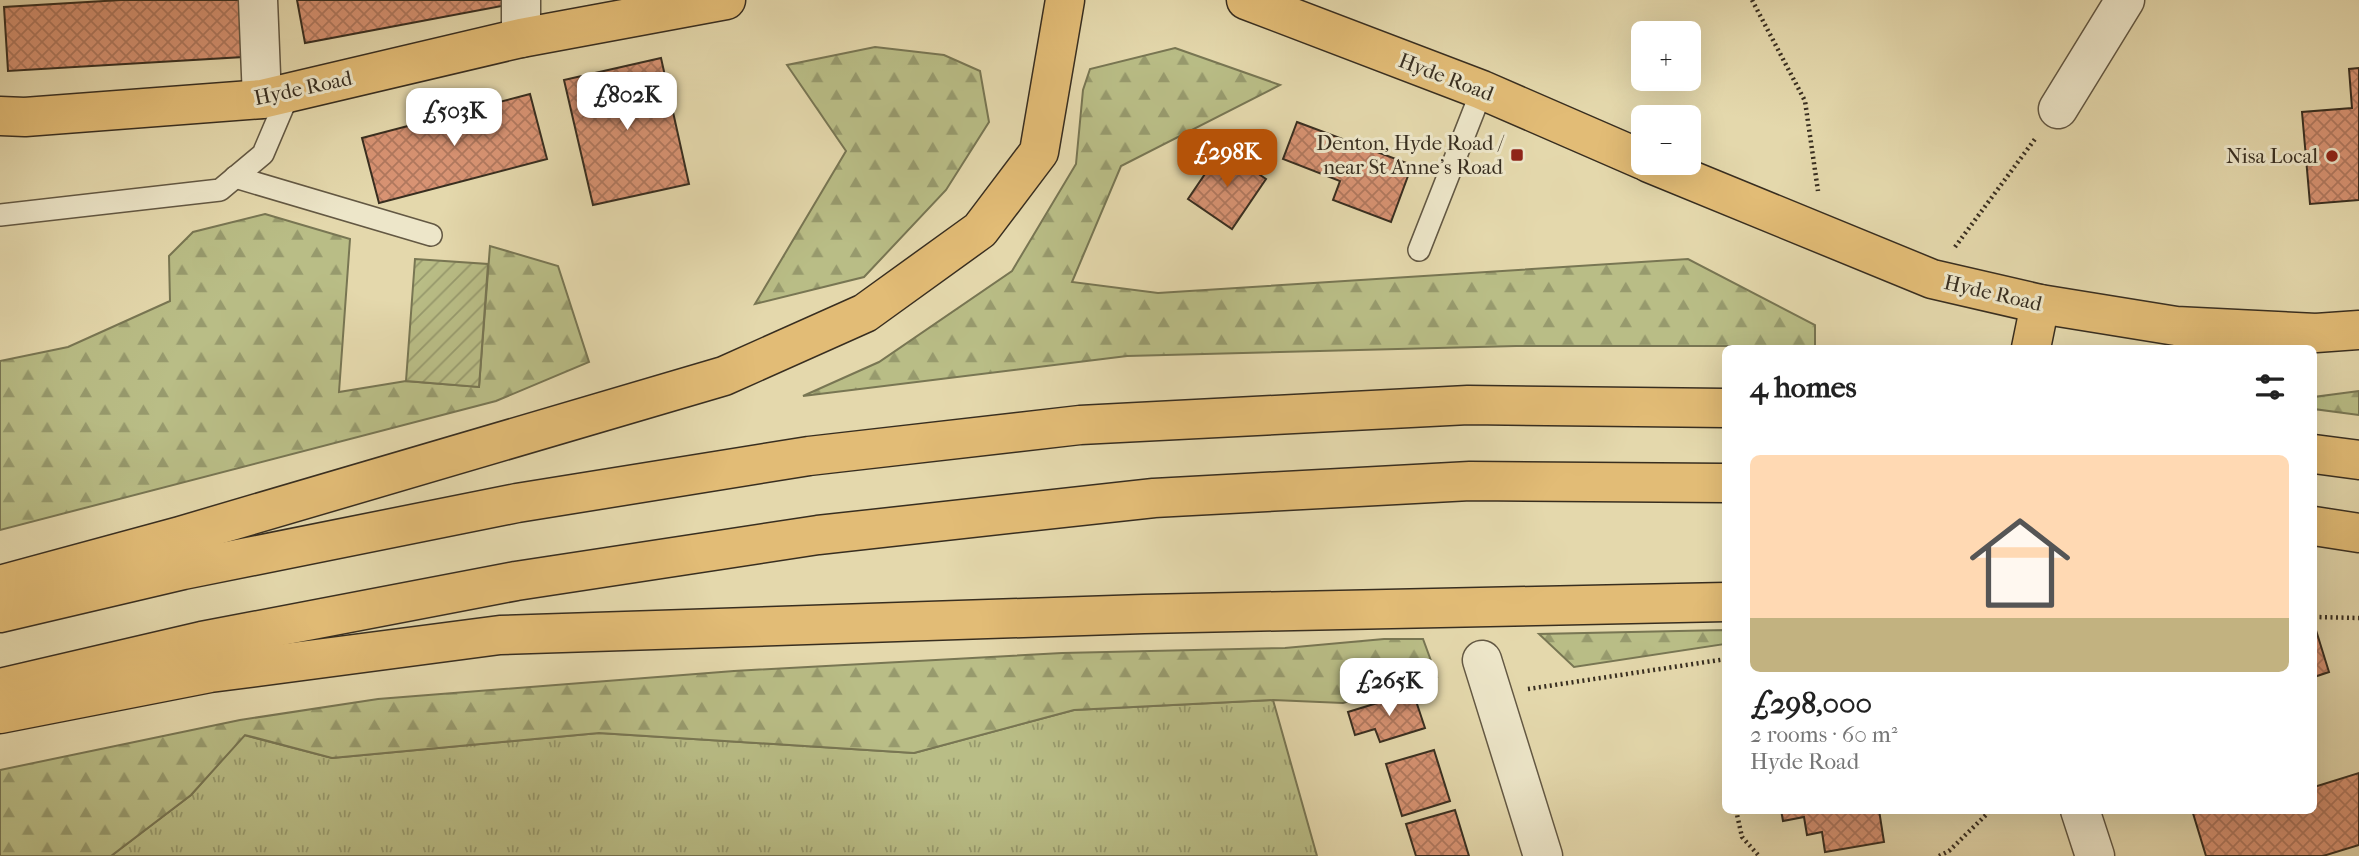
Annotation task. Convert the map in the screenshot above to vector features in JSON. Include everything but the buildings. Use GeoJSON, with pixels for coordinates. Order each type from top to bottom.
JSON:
{"type":"FeatureCollection","features":[{"type":"Feature","properties":{"kind":"main road","name":"Hyde Road"},"geometry":{"type":"LineString","coordinates":[[0,116],[25,117],[275,96],[521,38],[726,0]]}},
{"type":"Feature","properties":{"kind":"main road"},"geometry":{"type":"LineString","coordinates":[[0,613],[724,376],[865,313],[980,230],[1039,152],[1065,0]]}},
{"type":"Feature","properties":{"kind":"main road","name":"Hyde Road"},"geometry":{"type":"LineString","coordinates":[[1247,0],[1482,90],[1631,155]]}},
{"type":"Feature","properties":{"kind":"main road","name":"Hyde Road"},"geometry":{"type":"LineString","coordinates":[[1678,175],[1931,279],[2040,304],[2176,326],[2316,333],[2359,330]]}},
{"type":"Feature","properties":{"kind":"main road"},"geometry":{"type":"LineString","coordinates":[[2032,345],[2040,304]]}},
{"type":"Feature","properties":{"kind":"main road"},"geometry":{"type":"LineString","coordinates":[[0,585],[181,553],[809,456],[1080,425],[1468,405],[1722,408]]}},
{"type":"Feature","properties":{"kind":"main road"},"geometry":{"type":"LineString","coordinates":[[2317,454],[2359,460]]}},
{"type":"Feature","properties":{"kind":"main road"},"geometry":{"type":"LineString","coordinates":[[0,714],[206,657],[516,581],[818,535],[1154,498],[1470,481],[1722,483]]}},
{"type":"Feature","properties":{"kind":"main road"},"geometry":{"type":"LineString","coordinates":[[2317,526],[2359,533]]}},
{"type":"Feature","properties":{"kind":"main road"},"geometry":{"type":"LineString","coordinates":[[0,688],[206,657],[500,635],[1130,614],[1722,602]]}},
{"type":"Feature","properties":{"kind":"street"},"geometry":{"type":"LineString","coordinates":[[258,0],[275,96]]}},
{"type":"Feature","properties":{"kind":"street"},"geometry":{"type":"LineString","coordinates":[[521,0],[521,38]]}},
{"type":"Feature","properties":{"kind":"street"},"geometry":{"type":"LineString","coordinates":[[2058,109],[2126,0]]}},
{"type":"Feature","properties":{"kind":"street"},"geometry":{"type":"LineString","coordinates":[[1487,677],[1543,856]]}},
{"type":"Feature","properties":{"kind":"street"},"geometry":{"type":"LineString","coordinates":[[2081,814],[2095,856]]}},
{"type":"Feature","properties":{"kind":"lane"},"geometry":{"type":"LineString","coordinates":[[1419,250],[1482,90]]}},
{"type":"Feature","properties":{"kind":"lane"},"geometry":{"type":"LineString","coordinates":[[0,215],[220,190],[263,154],[275,96]]}},
{"type":"Feature","properties":{"kind":"lane"},"geometry":{"type":"LineString","coordinates":[[235,177],[432,235]]}},
{"type":"Feature","properties":{"kind":"path"},"geometry":{"type":"LineString","coordinates":[[1752,0],[1805,101],[1825,236]]}},
{"type":"Feature","properties":{"kind":"path"},"geometry":{"type":"LineString","coordinates":[[1931,279],[2058,109]]}},
{"type":"Feature","properties":{"kind":"path"},"geometry":{"type":"LineString","coordinates":[[2317,617],[2359,618]]}},
{"type":"Feature","properties":{"kind":"path"},"geometry":{"type":"LineString","coordinates":[[1487,677],[1722,659]]}},
{"type":"Feature","properties":{"kind":"path"},"geometry":{"type":"LineString","coordinates":[[1737,814],[1742,837],[1759,856]]}},
{"type":"Feature","properties":{"kind":"path"},"geometry":{"type":"LineString","coordinates":[[1939,856],[1949,851],[1987,814]]}},
{"type":"Feature","properties":{"kind":"green space"},"geometry":{"type":"Polygon","coordinates":[[[875,47],[944,55],[980,71],[989,122],[946,190],[864,277],[755,304],[846,151],[787,65],[875,47]]]}},
{"type":"Feature","properties":{"kind":"green space"},"geometry":{"type":"Polygon","coordinates":[[[1175,48],[1280,85],[1121,166],[1072,282],[1158,293],[1688,259],[1815,325],[1815,345],[1516,346],[1127,356],[803,396],[879,362],[1012,271],[1076,164],[1083,90],[1090,69],[1175,48]]]}},
{"type":"Feature","properties":{"kind":"green space"},"geometry":{"type":"Polygon","coordinates":[[[265,214],[350,239],[339,392],[406,381],[479,387],[490,246],[558,266],[589,362],[496,401],[0,530],[0,361],[68,347],[170,301],[169,256],[193,232],[265,214]]]}},
{"type":"Feature","properties":{"kind":"green space"},"geometry":{"type":"Polygon","coordinates":[[[415,259],[488,264],[479,387],[406,381],[415,259]]]}},
{"type":"Feature","properties":{"kind":"green space"},"geometry":{"type":"Polygon","coordinates":[[[2359,391],[2359,415],[2317,409],[2317,397],[2359,391]]]}},
{"type":"Feature","properties":{"kind":"green space"},"geometry":{"type":"Polygon","coordinates":[[[1722,630],[1722,644],[1574,667],[1539,634],[1722,630]]]}},
{"type":"Feature","properties":{"kind":"green space"},"geometry":{"type":"Polygon","coordinates":[[[1384,639],[1423,639],[1437,677],[1343,703],[1273,700],[1074,710],[914,753],[599,733],[332,758],[245,735],[191,795],[111,856],[0,856],[0,770],[240,720],[378,699],[734,671],[1062,653],[1285,648],[1384,639]]]}},
{"type":"Feature","properties":{"kind":"green space"},"geometry":{"type":"Polygon","coordinates":[[[1273,700],[1317,856],[111,856],[191,795],[244,735],[332,758],[599,733],[914,753],[1074,710],[1273,700]]]}},
{"type":"Feature","properties":{"kind":"place","name":"Denton, Hyde Road / near St Anne's Road"},"geometry":{"type":"Point","coordinates":[1517,155]}},
{"type":"Feature","properties":{"kind":"place","name":"Nisa Local"},"geometry":{"type":"Point","coordinates":[2332,156]}}]}
